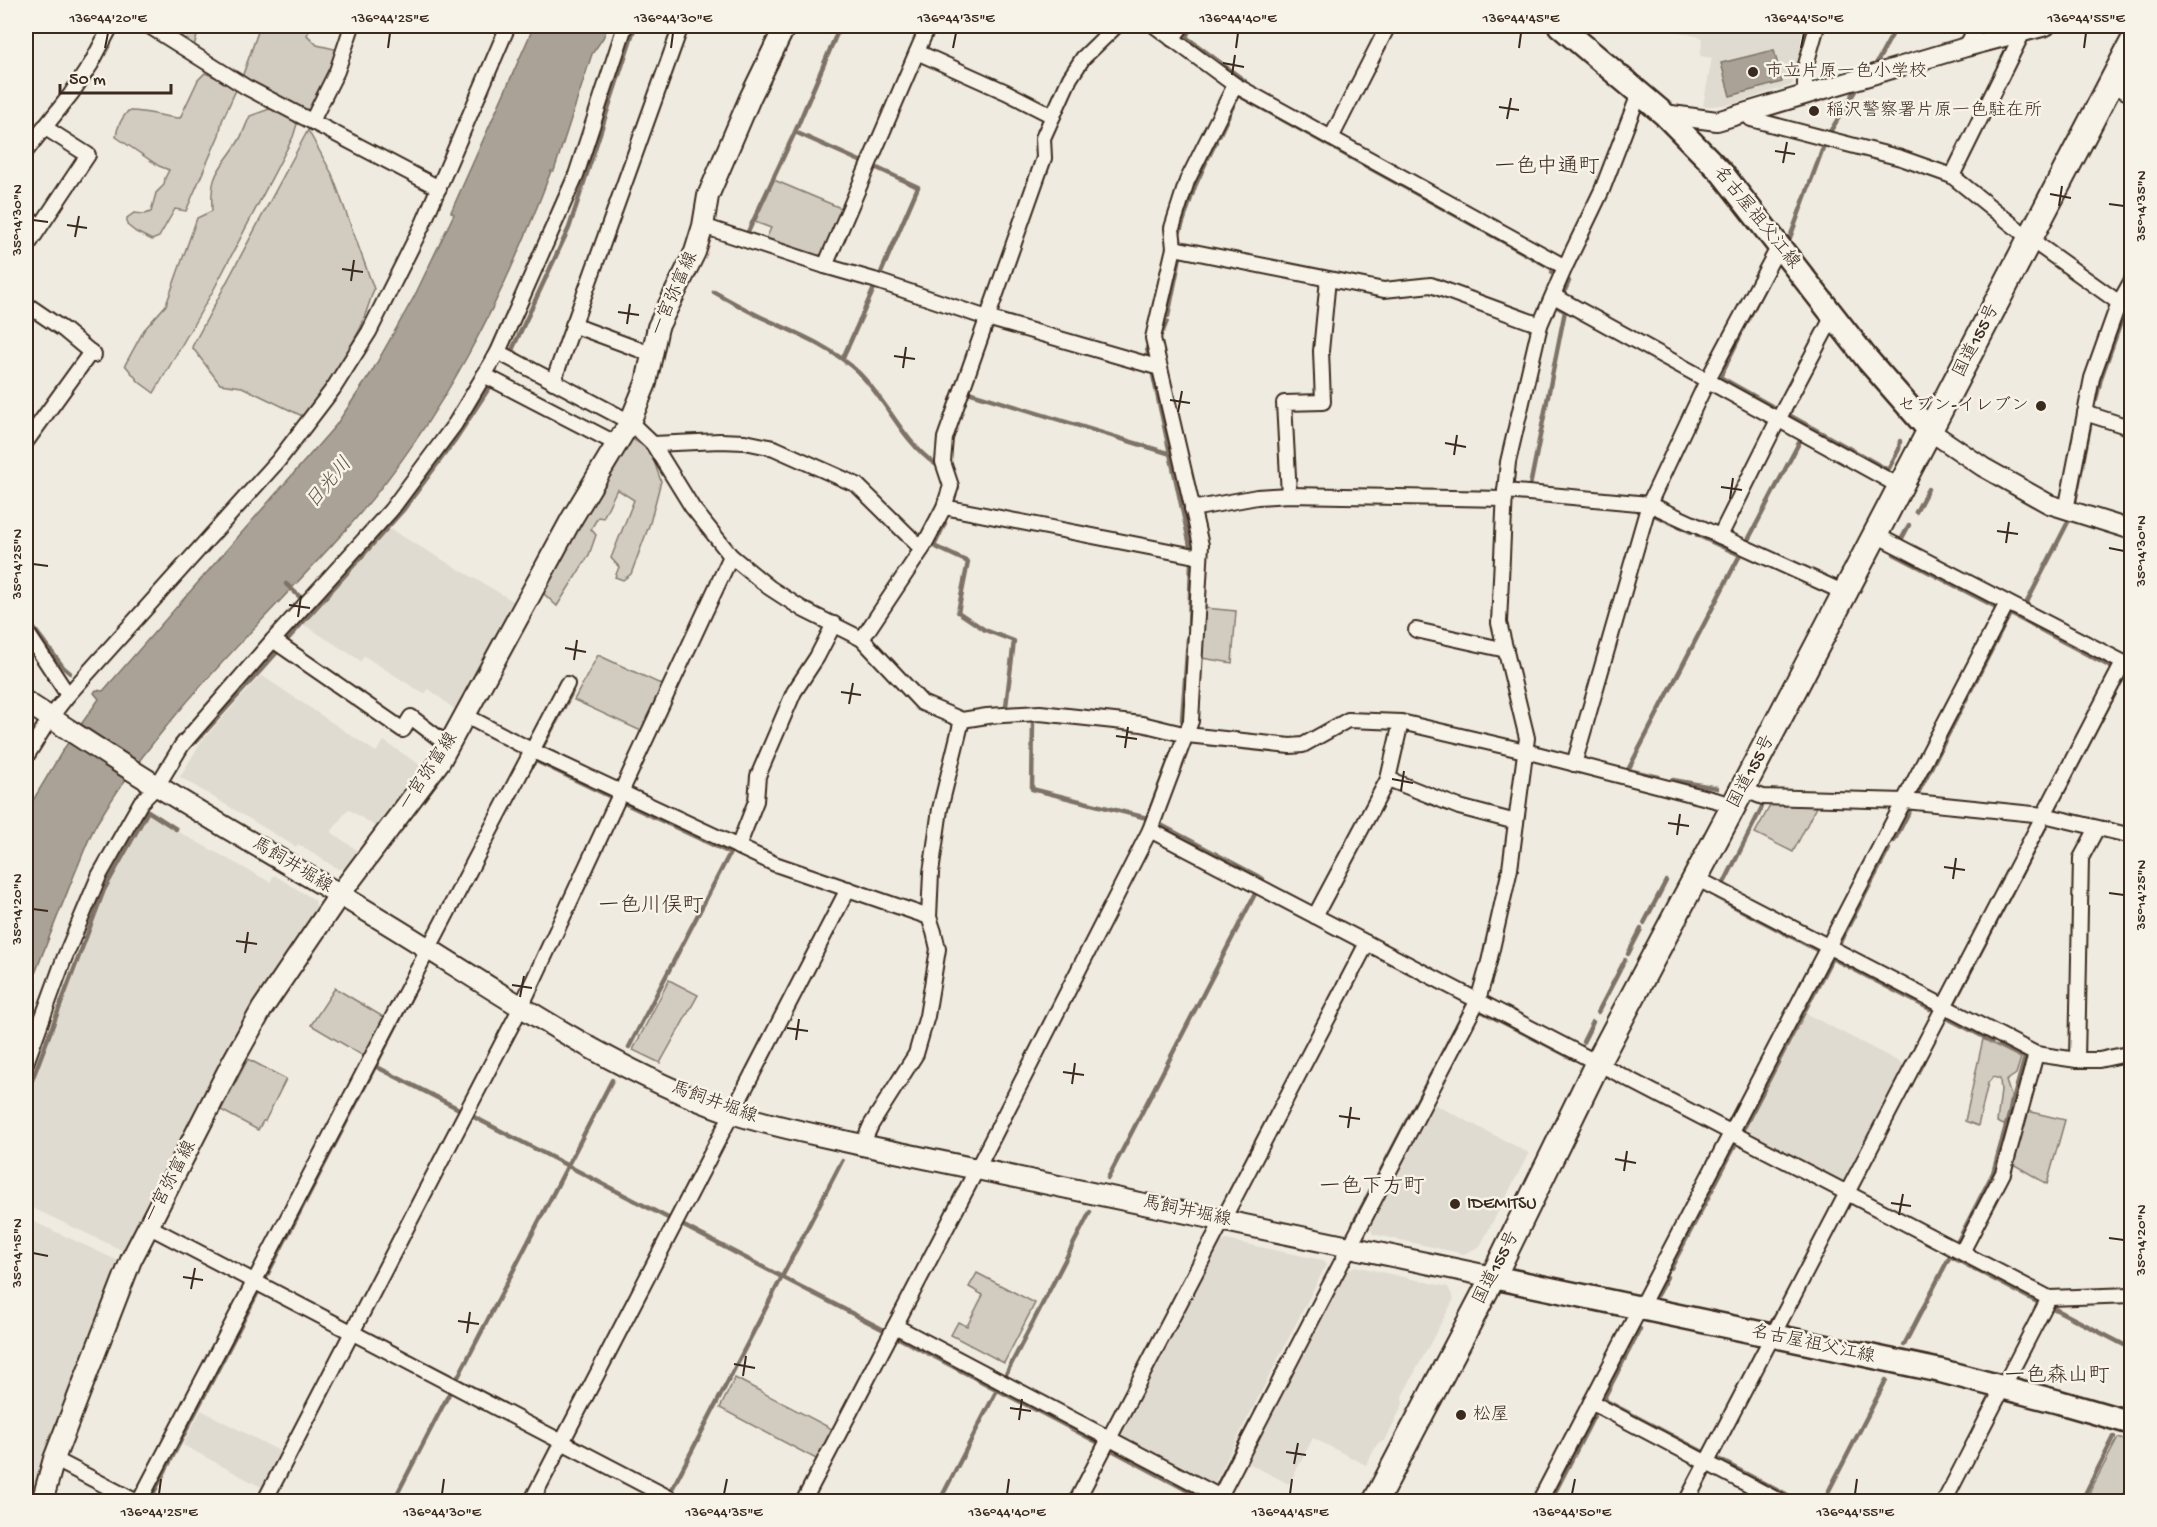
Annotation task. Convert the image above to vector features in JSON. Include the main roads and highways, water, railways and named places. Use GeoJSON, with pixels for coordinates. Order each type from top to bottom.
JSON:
{"type":"FeatureCollection","features":[{"type":"Feature","properties":{"kind":"highway","name":"国道155号"},"geometry":{"type":"LineString","coordinates":[[1375,1502],[1493,1277],[1598,1062],[2132,43]]}},
{"type":"Feature","properties":{"kind":"main road","name":"一宮弥富線"},"geometry":{"type":"LineString","coordinates":[[42,1502],[54,1459],[126,1274],[148,1226],[262,1010],[340,894],[440,762],[571,520],[630,422],[645,383],[658,327],[695,252],[703,226],[708,196],[750,98],[785,26]]}},
{"type":"Feature","properties":{"kind":"main road","name":"名古屋祖父江線"},"geometry":{"type":"LineString","coordinates":[[1560,26],[1664,114],[1722,173],[1833,316],[1930,431]]}},
{"type":"Feature","properties":{"kind":"main road","name":"馬飼井堀線"},"geometry":{"type":"LineString","coordinates":[[26,702],[155,785],[340,894],[521,1007],[614,1060],[670,1088],[733,1113],[862,1145],[1493,1277]]}},
{"type":"Feature","properties":{"kind":"main road","name":"名古屋祖父江線"},"geometry":{"type":"LineString","coordinates":[[1493,1277],[1941,1371],[2132,1424]]}},
{"type":"Feature","properties":{"kind":"water","name":"日光川"},"geometry":{"type":"Polygon","coordinates":[[[534,26],[608,26],[592,54],[554,171],[551,171],[491,312],[442,400],[384,484],[351,524],[184,705],[124,782],[91,835],[26,998],[26,812],[63,750],[99,699],[94,693],[96,690],[103,691],[336,425],[371,373],[415,295],[454,214],[451,212],[534,26]]]}},
{"type":"Feature","properties":{"kind":"water"},"geometry":{"type":"Polygon","coordinates":[[[1774,50],[1782,82],[1730,96],[1721,63],[1774,50]]]}},
{"type":"Feature","properties":{"kind":"waterway"},"geometry":{"type":"LineString","coordinates":[[522,358],[512,350],[569,228],[635,26]]}},
{"type":"Feature","properties":{"kind":"waterway"},"geometry":{"type":"LineString","coordinates":[[748,232],[795,132],[840,26]]}},
{"type":"Feature","properties":{"kind":"waterway"},"geometry":{"type":"LineString","coordinates":[[1191,26],[1186,37],[1245,81]]}},
{"type":"Feature","properties":{"kind":"waterway"},"geometry":{"type":"LineString","coordinates":[[1876,64],[1897,26]]}},
{"type":"Feature","properties":{"kind":"waterway"},"geometry":{"type":"LineString","coordinates":[[1828,135],[1855,91]]}},
{"type":"Feature","properties":{"kind":"waterway"},"geometry":{"type":"LineString","coordinates":[[1219,136],[1238,95],[1332,147]]}},
{"type":"Feature","properties":{"kind":"waterway"},"geometry":{"type":"LineString","coordinates":[[795,132],[860,161]]}},
{"type":"Feature","properties":{"kind":"waterway"},"geometry":{"type":"LineString","coordinates":[[1208,158],[1216,142]]}},
{"type":"Feature","properties":{"kind":"waterway"},"geometry":{"type":"LineString","coordinates":[[1788,243],[1824,145]]}},
{"type":"Feature","properties":{"kind":"waterway"},"geometry":{"type":"LineString","coordinates":[[1337,150],[1553,269],[1552,273]]}},
{"type":"Feature","properties":{"kind":"waterway"},"geometry":{"type":"LineString","coordinates":[[1180,231],[1195,186],[1206,162]]}},
{"type":"Feature","properties":{"kind":"waterway"},"geometry":{"type":"LineString","coordinates":[[877,168],[918,187],[880,275]]}},
{"type":"Feature","properties":{"kind":"waterway"},"geometry":{"type":"LineString","coordinates":[[1168,316],[1180,257]]}},
{"type":"Feature","properties":{"kind":"waterway"},"geometry":{"type":"LineString","coordinates":[[1565,290],[1569,281]]}},
{"type":"Feature","properties":{"kind":"waterway"},"geometry":{"type":"LineString","coordinates":[[1747,322],[1767,282]]}},
{"type":"Feature","properties":{"kind":"waterway"},"geometry":{"type":"LineString","coordinates":[[843,358],[875,286]]}},
{"type":"Feature","properties":{"kind":"waterway"},"geometry":{"type":"LineString","coordinates":[[714,292],[813,341],[848,363],[878,395],[913,444],[935,464]]}},
{"type":"Feature","properties":{"kind":"waterway"},"geometry":{"type":"LineString","coordinates":[[1530,486],[1565,311],[1559,308]]}},
{"type":"Feature","properties":{"kind":"waterway"},"geometry":{"type":"LineString","coordinates":[[1163,331],[1167,321]]}},
{"type":"Feature","properties":{"kind":"waterway"},"geometry":{"type":"LineString","coordinates":[[2096,400],[2101,378],[2121,322]]}},
{"type":"Feature","properties":{"kind":"waterway"},"geometry":{"type":"LineString","coordinates":[[1741,334],[1720,377],[1775,408]]}},
{"type":"Feature","properties":{"kind":"waterway"},"geometry":{"type":"LineString","coordinates":[[1147,348],[1149,359]]}},
{"type":"Feature","properties":{"kind":"waterway"},"geometry":{"type":"LineString","coordinates":[[1153,375],[1191,550]]}},
{"type":"Feature","properties":{"kind":"waterway"},"geometry":{"type":"LineString","coordinates":[[287,640],[404,509],[455,440],[491,385]]}},
{"type":"Feature","properties":{"kind":"waterway"},"geometry":{"type":"LineString","coordinates":[[968,392],[1171,454]]}},
{"type":"Feature","properties":{"kind":"waterway"},"geometry":{"type":"LineString","coordinates":[[1789,415],[1888,470],[1899,449],[1900,441]]}},
{"type":"Feature","properties":{"kind":"waterway"},"geometry":{"type":"LineString","coordinates":[[2075,502],[2090,426]]}},
{"type":"Feature","properties":{"kind":"waterway"},"geometry":{"type":"LineString","coordinates":[[1747,542],[1801,439]]}},
{"type":"Feature","properties":{"kind":"waterway"},"geometry":{"type":"LineString","coordinates":[[1916,512],[1928,489]]}},
{"type":"Feature","properties":{"kind":"waterway"},"geometry":{"type":"LineString","coordinates":[[1654,515],[1691,532]]}},
{"type":"Feature","properties":{"kind":"waterway"},"geometry":{"type":"LineString","coordinates":[[2026,604],[2068,522]]}},
{"type":"Feature","properties":{"kind":"waterway"},"geometry":{"type":"LineString","coordinates":[[945,523],[934,546],[968,562],[958,612],[985,630],[1014,641],[1006,706]]}},
{"type":"Feature","properties":{"kind":"waterway"},"geometry":{"type":"LineString","coordinates":[[1901,540],[1909,525]]}},
{"type":"Feature","properties":{"kind":"waterway"},"geometry":{"type":"LineString","coordinates":[[1659,777],[1628,770],[1740,555],[1697,535]]}},
{"type":"Feature","properties":{"kind":"waterway"},"geometry":{"type":"LineString","coordinates":[[1895,552],[1894,554],[1996,607]]}},
{"type":"Feature","properties":{"kind":"waterway"},"geometry":{"type":"LineString","coordinates":[[1189,627],[1191,561]]}},
{"type":"Feature","properties":{"kind":"waterway"},"geometry":{"type":"LineString","coordinates":[[286,584],[300,597]]}},
{"type":"Feature","properties":{"kind":"waterway"},"geometry":{"type":"LineString","coordinates":[[2009,613],[2111,667]]}},
{"type":"Feature","properties":{"kind":"waterway"},"geometry":{"type":"LineString","coordinates":[[1918,793],[2010,614]]}},
{"type":"Feature","properties":{"kind":"waterway"},"geometry":{"type":"LineString","coordinates":[[26,618],[70,673]]}},
{"type":"Feature","properties":{"kind":"waterway"},"geometry":{"type":"LineString","coordinates":[[1182,720],[1188,639]]}},
{"type":"Feature","properties":{"kind":"waterway"},"geometry":{"type":"LineString","coordinates":[[196,742],[279,650]]}},
{"type":"Feature","properties":{"kind":"waterway"},"geometry":{"type":"LineString","coordinates":[[2054,810],[2125,674]]}},
{"type":"Feature","properties":{"kind":"waterway"},"geometry":{"type":"LineString","coordinates":[[543,746],[572,692]]}},
{"type":"Feature","properties":{"kind":"waterway"},"geometry":{"type":"LineString","coordinates":[[1033,722],[1032,789],[1147,818],[1172,752]]}},
{"type":"Feature","properties":{"kind":"waterway"},"geometry":{"type":"LineString","coordinates":[[531,766],[536,761],[611,797]]}},
{"type":"Feature","properties":{"kind":"waterway"},"geometry":{"type":"LineString","coordinates":[[1673,780],[1717,788]]}},
{"type":"Feature","properties":{"kind":"waterway"},"geometry":{"type":"LineString","coordinates":[[624,803],[730,853],[629,1047]]}},
{"type":"Feature","properties":{"kind":"waterway"},"geometry":{"type":"LineString","coordinates":[[1725,881],[1762,807]]}},
{"type":"Feature","properties":{"kind":"waterway"},"geometry":{"type":"LineString","coordinates":[[1894,841],[1910,810]]}},
{"type":"Feature","properties":{"kind":"waterway"},"geometry":{"type":"LineString","coordinates":[[26,1096],[104,890],[148,811],[176,829]]}},
{"type":"Feature","properties":{"kind":"waterway"},"geometry":{"type":"LineString","coordinates":[[1953,1005],[2047,824]]}},
{"type":"Feature","properties":{"kind":"waterway"},"geometry":{"type":"LineString","coordinates":[[1161,825],[1262,880]]}},
{"type":"Feature","properties":{"kind":"waterway"},"geometry":{"type":"LineString","coordinates":[[1840,942],[1889,849]]}},
{"type":"Feature","properties":{"kind":"waterway"},"geometry":{"type":"LineString","coordinates":[[1644,923],[1666,881]]}},
{"type":"Feature","properties":{"kind":"waterway"},"geometry":{"type":"LineString","coordinates":[[1108,1178],[1256,892]]}},
{"type":"Feature","properties":{"kind":"waterway"},"geometry":{"type":"LineString","coordinates":[[1716,897],[1817,950]]}},
{"type":"Feature","properties":{"kind":"waterway"},"geometry":{"type":"LineString","coordinates":[[1628,954],[1641,929]]}},
{"type":"Feature","properties":{"kind":"waterway"},"geometry":{"type":"LineString","coordinates":[[1830,957],[1930,1009]]}},
{"type":"Feature","properties":{"kind":"waterway"},"geometry":{"type":"LineString","coordinates":[[1744,1128],[1832,958]]}},
{"type":"Feature","properties":{"kind":"waterway"},"geometry":{"type":"LineString","coordinates":[[1598,1012],[1625,960]]}},
{"type":"Feature","properties":{"kind":"waterway"},"geometry":{"type":"LineString","coordinates":[[265,1279],[422,976]]}},
{"type":"Feature","properties":{"kind":"waterway"},"geometry":{"type":"LineString","coordinates":[[1354,1222],[1468,1004]]}},
{"type":"Feature","properties":{"kind":"waterway"},"geometry":{"type":"LineString","coordinates":[[1481,1011],[1574,1059]]}},
{"type":"Feature","properties":{"kind":"waterway"},"geometry":{"type":"LineString","coordinates":[[1945,1017],[1992,1041]]}},
{"type":"Feature","properties":{"kind":"waterway"},"geometry":{"type":"LineString","coordinates":[[1583,1042],[1593,1022]]}},
{"type":"Feature","properties":{"kind":"waterway"},"geometry":{"type":"LineString","coordinates":[[1958,1241],[1993,1173],[2025,1057],[2000,1045]]}},
{"type":"Feature","properties":{"kind":"waterway"},"geometry":{"type":"LineString","coordinates":[[375,1066],[461,1110]]}},
{"type":"Feature","properties":{"kind":"waterway"},"geometry":{"type":"LineString","coordinates":[[457,1379],[612,1080]]}},
{"type":"Feature","properties":{"kind":"waterway"},"geometry":{"type":"LineString","coordinates":[[472,1116],[670,1219]]}},
{"type":"Feature","properties":{"kind":"waterway"},"geometry":{"type":"LineString","coordinates":[[1671,1268],[1736,1144]]}},
{"type":"Feature","properties":{"kind":"waterway"},"geometry":{"type":"LineString","coordinates":[[671,1491],[842,1161]]}},
{"type":"Feature","properties":{"kind":"waterway"},"geometry":{"type":"LineString","coordinates":[[1005,1376],[1090,1212]]}},
{"type":"Feature","properties":{"kind":"waterway"},"geometry":{"type":"LineString","coordinates":[[682,1225],[884,1330]]}},
{"type":"Feature","properties":{"kind":"waterway"},"geometry":{"type":"LineString","coordinates":[[1904,1345],[1951,1254]]}},
{"type":"Feature","properties":{"kind":"waterway"},"geometry":{"type":"LineString","coordinates":[[1950,1256],[2041,1304]]}},
{"type":"Feature","properties":{"kind":"waterway"},"geometry":{"type":"LineString","coordinates":[[1657,1295],[1667,1277]]}},
{"type":"Feature","properties":{"kind":"waterway"},"geometry":{"type":"LineString","coordinates":[[150,1500],[258,1292]]}},
{"type":"Feature","properties":{"kind":"waterway"},"geometry":{"type":"LineString","coordinates":[[2053,1308],[2132,1349]]}},
{"type":"Feature","properties":{"kind":"waterway"},"geometry":{"type":"LineString","coordinates":[[1304,1321],[1309,1311]]}},
{"type":"Feature","properties":{"kind":"waterway"},"geometry":{"type":"LineString","coordinates":[[1604,1398],[1640,1329]]}},
{"type":"Feature","properties":{"kind":"waterway"},"geometry":{"type":"LineString","coordinates":[[895,1336],[1097,1442]]}},
{"type":"Feature","properties":{"kind":"waterway"},"geometry":{"type":"LineString","coordinates":[[1274,1377],[1289,1349]]}},
{"type":"Feature","properties":{"kind":"waterway"},"geometry":{"type":"LineString","coordinates":[[1823,1502],[1886,1380]]}},
{"type":"Feature","properties":{"kind":"waterway"},"geometry":{"type":"LineString","coordinates":[[1256,1412],[1270,1385]]}},
{"type":"Feature","properties":{"kind":"waterway"},"geometry":{"type":"LineString","coordinates":[[939,1502],[998,1388]]}},
{"type":"Feature","properties":{"kind":"waterway"},"geometry":{"type":"LineString","coordinates":[[393,1502],[451,1390]]}},
{"type":"Feature","properties":{"kind":"waterway"},"geometry":{"type":"LineString","coordinates":[[1605,1397],[1606,1401],[1703,1452]]}},
{"type":"Feature","properties":{"kind":"waterway"},"geometry":{"type":"LineString","coordinates":[[1550,1502],[1594,1416]]}},
{"type":"Feature","properties":{"kind":"waterway"},"geometry":{"type":"LineString","coordinates":[[1218,1484],[1251,1421]]}},
{"type":"Feature","properties":{"kind":"waterway"},"geometry":{"type":"LineString","coordinates":[[2081,1502],[2114,1437]]}},
{"type":"Feature","properties":{"kind":"waterway"},"geometry":{"type":"LineString","coordinates":[[1112,1450],[1209,1502]]}},
{"type":"Feature","properties":{"kind":"waterway"},"geometry":{"type":"LineString","coordinates":[[1718,1459],[1799,1502]]}},
{"type":"Feature","properties":{"kind":"place","name":"市立片原一色小学校"},"geometry":{"type":"Point","coordinates":[1753,72]}},
{"type":"Feature","properties":{"kind":"place","name":"稲沢警察署片原一色駐在所"},"geometry":{"type":"Point","coordinates":[1814,111]}},
{"type":"Feature","properties":{"kind":"place","name":"セブン-イレブン"},"geometry":{"type":"Point","coordinates":[2041,406]}},
{"type":"Feature","properties":{"kind":"place","name":"IDEMITSU"},"geometry":{"type":"Point","coordinates":[1455,1204]}},
{"type":"Feature","properties":{"kind":"place","name":"松屋"},"geometry":{"type":"Point","coordinates":[1461,1415]}},
{"type":"Feature","properties":{"kind":"district","name":"一色中通町"},"geometry":{"type":"Point","coordinates":[1547,168]}},
{"type":"Feature","properties":{"kind":"district","name":"一色川俣町"},"geometry":{"type":"Point","coordinates":[651,907]}},
{"type":"Feature","properties":{"kind":"district","name":"一色下方町"},"geometry":{"type":"Point","coordinates":[1372,1188]}},
{"type":"Feature","properties":{"kind":"district","name":"一色森山町"},"geometry":{"type":"Point","coordinates":[2057,1377]}}]}
